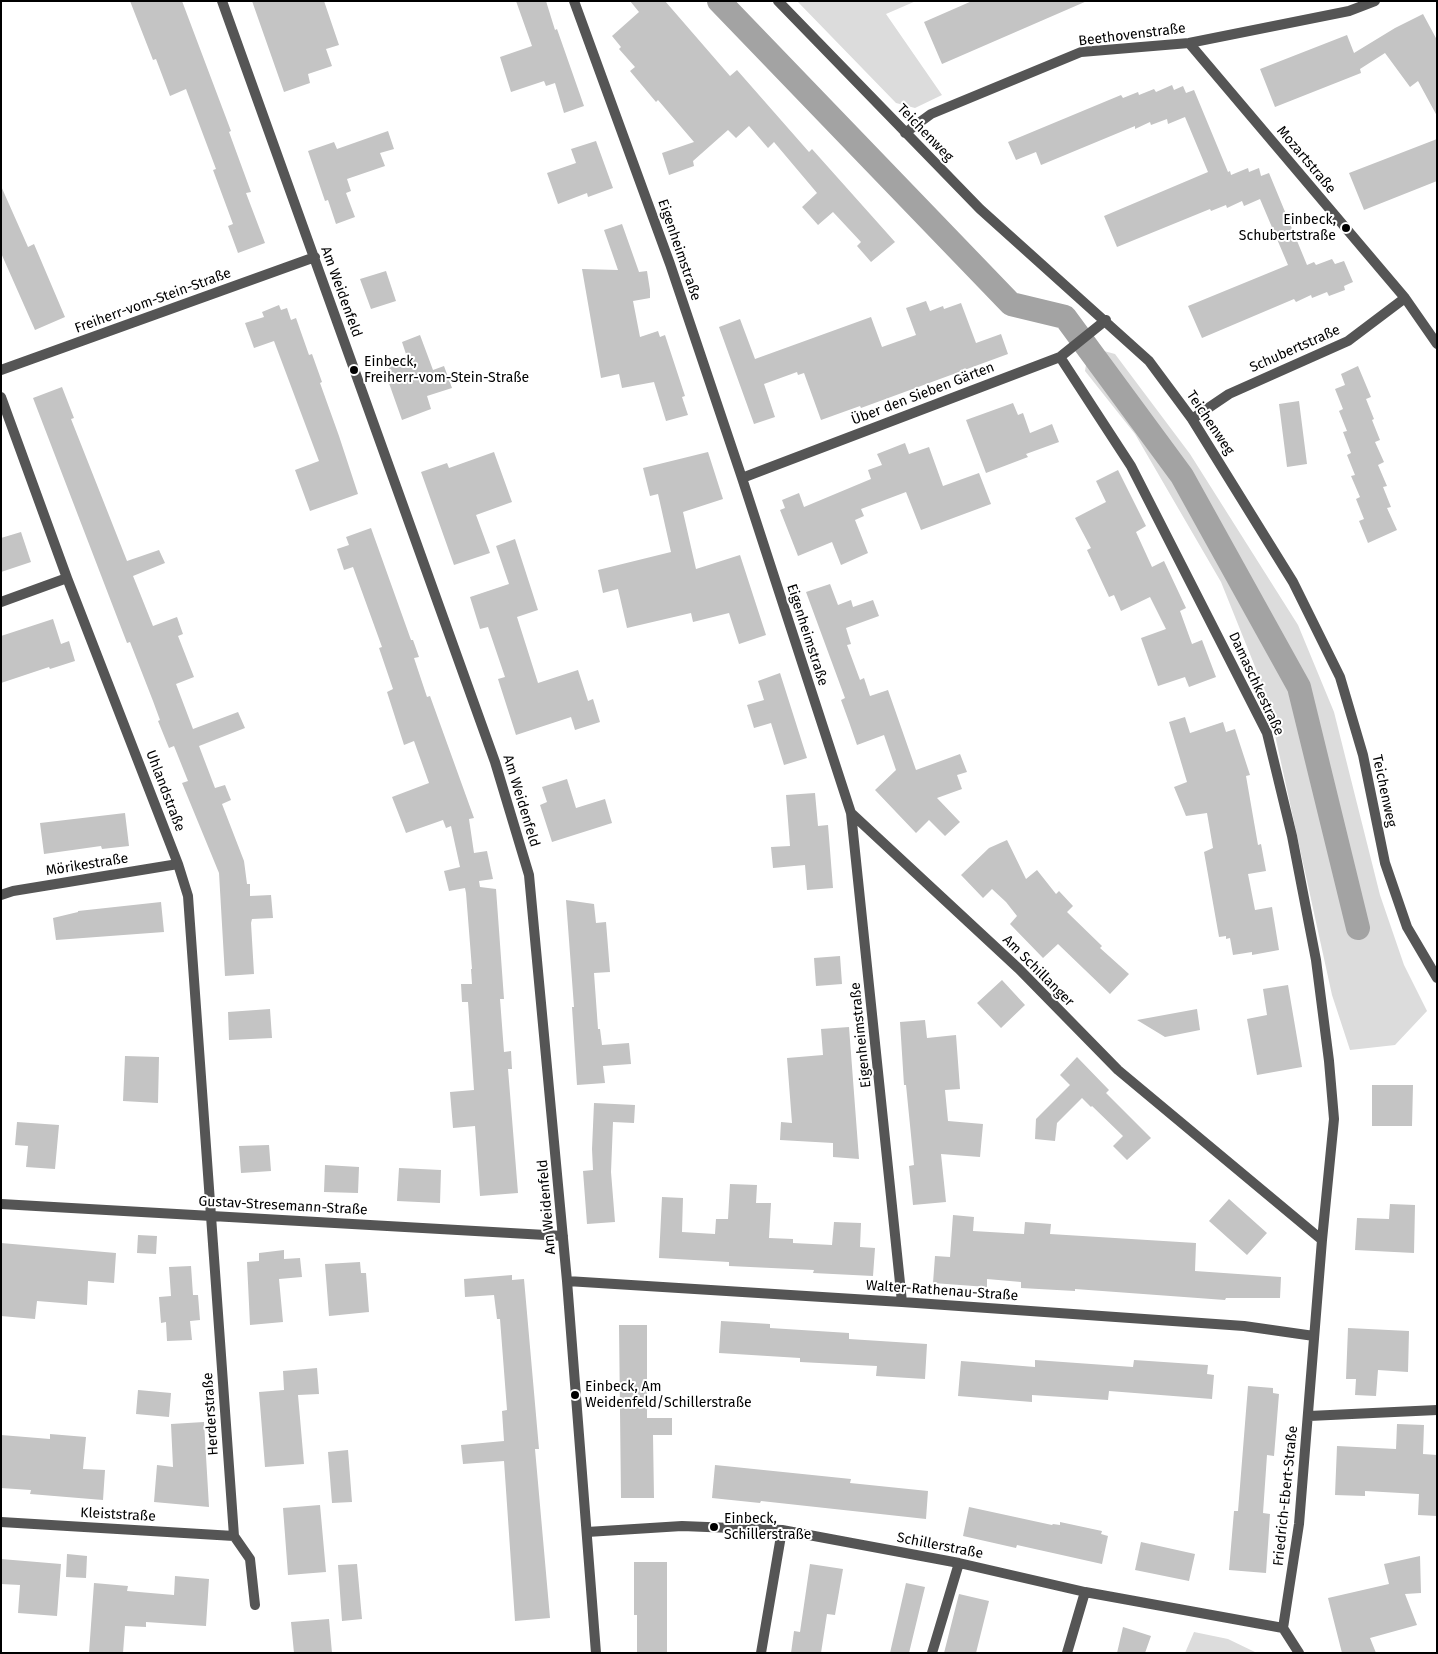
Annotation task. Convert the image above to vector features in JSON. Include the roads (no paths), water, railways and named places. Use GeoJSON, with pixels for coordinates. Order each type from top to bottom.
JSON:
{"type":"FeatureCollection","features":[{"type":"Feature","properties":{"kind":"street","name":"Am Weidenfeld"},"geometry":{"type":"LineString","coordinates":[[222,1],[495,762],[529,875],[567,1281],[596,1653]]}},
{"type":"Feature","properties":{"kind":"street","name":"Eigenheimstraße"},"geometry":{"type":"LineString","coordinates":[[574,1],[670,264],[851,813],[902,1302]]}},
{"type":"Feature","properties":{"kind":"street","name":"Teichenweg"},"geometry":{"type":"LineString","coordinates":[[778,1],[980,209],[1149,360],[1192,419],[1293,582],[1340,677],[1363,755],[1385,863],[1407,928],[1437,978]]}},
{"type":"Feature","properties":{"kind":"street","name":"Beethovenstraße"},"geometry":{"type":"LineString","coordinates":[[906,133],[931,114],[1081,52],[1189,43],[1349,11],[1376,1]]}},
{"type":"Feature","properties":{"kind":"street","name":"Mozartstraße"},"geometry":{"type":"LineString","coordinates":[[1189,43],[1405,298],[1437,344]]}},
{"type":"Feature","properties":{"kind":"street","name":"Freiherr-vom-Stein-Straße"},"geometry":{"type":"LineString","coordinates":[[1,370],[315,257]]}},
{"type":"Feature","properties":{"kind":"street","name":"Schubertstraße"},"geometry":{"type":"LineString","coordinates":[[1192,419],[1229,394],[1348,341],[1405,298]]}},
{"type":"Feature","properties":{"kind":"street","name":"Über den Sieben Gärten"},"geometry":{"type":"LineString","coordinates":[[742,478],[1061,356],[1105,321]]}},
{"type":"Feature","properties":{"kind":"street","name":"Damaschkestraße"},"geometry":{"type":"LineString","coordinates":[[1061,356],[1131,466],[1267,733],[1292,836],[1316,960],[1329,1061],[1334,1119],[1322,1240]]}},
{"type":"Feature","properties":{"kind":"street","name":"Uhlandstraße"},"geometry":{"type":"LineString","coordinates":[[1,397],[178,864],[188,896],[211,1215]]}},
{"type":"Feature","properties":{"kind":"street"},"geometry":{"type":"LineString","coordinates":[[1,602],[68,578]]}},
{"type":"Feature","properties":{"kind":"street","name":"Am Schillanger"},"geometry":{"type":"LineString","coordinates":[[851,813],[1019,969],[1118,1070],[1322,1240]]}},
{"type":"Feature","properties":{"kind":"street","name":"Mörikestraße"},"geometry":{"type":"LineString","coordinates":[[1,895],[13,891],[178,864]]}},
{"type":"Feature","properties":{"kind":"street","name":"Gustav-Stresemann-Straße"},"geometry":{"type":"LineString","coordinates":[[1,1204],[563,1236]]}},
{"type":"Feature","properties":{"kind":"street","name":"Herderstraße"},"geometry":{"type":"LineString","coordinates":[[211,1215],[234,1536]]}},
{"type":"Feature","properties":{"kind":"street","name":"Friedrich-Ebert-Straße"},"geometry":{"type":"LineString","coordinates":[[1283,1628],[1299,1524],[1322,1240]]}},
{"type":"Feature","properties":{"kind":"street","name":"Walter-Rathenau-Straße"},"geometry":{"type":"LineString","coordinates":[[567,1281],[1244,1326],[1314,1336]]}},
{"type":"Feature","properties":{"kind":"street"},"geometry":{"type":"LineString","coordinates":[[1308,1416],[1437,1410]]}},
{"type":"Feature","properties":{"kind":"street","name":"Kleiststraße"},"geometry":{"type":"LineString","coordinates":[[1,1522],[234,1536]]}},
{"type":"Feature","properties":{"kind":"street","name":"Schillerstraße"},"geometry":{"type":"LineString","coordinates":[[587,1532],[682,1526],[782,1530],[958,1563],[1086,1592],[1283,1628]]}},
{"type":"Feature","properties":{"kind":"street"},"geometry":{"type":"LineString","coordinates":[[761,1653],[782,1530]]}},
{"type":"Feature","properties":{"kind":"street"},"geometry":{"type":"LineString","coordinates":[[234,1536],[250,1559],[255,1605]]}},
{"type":"Feature","properties":{"kind":"street"},"geometry":{"type":"LineString","coordinates":[[932,1653],[958,1563]]}},
{"type":"Feature","properties":{"kind":"street"},"geometry":{"type":"LineString","coordinates":[[1068,1653],[1086,1592]]}},
{"type":"Feature","properties":{"kind":"street"},"geometry":{"type":"LineString","coordinates":[[1283,1628],[1299,1653]]}},
{"type":"Feature","properties":{"kind":"waterway"},"geometry":{"type":"LineString","coordinates":[[719,1],[1011,304],[1065,317],[1182,476],[1299,687],[1358,928]]}},
{"type":"Feature","properties":{"kind":"place","name":"Einbeck, Schubertstraße"},"geometry":{"type":"Point","coordinates":[1346,228]}},
{"type":"Feature","properties":{"kind":"place","name":"Einbeck, Freiherr-vom-Stein-Straße"},"geometry":{"type":"Point","coordinates":[354,370]}},
{"type":"Feature","properties":{"kind":"place","name":"Einbeck, Am Weidenfeld/Schillerstraße"},"geometry":{"type":"Point","coordinates":[575,1395]}},
{"type":"Feature","properties":{"kind":"place","name":"Einbeck, Schillerstraße"},"geometry":{"type":"Point","coordinates":[714,1527]}}]}
